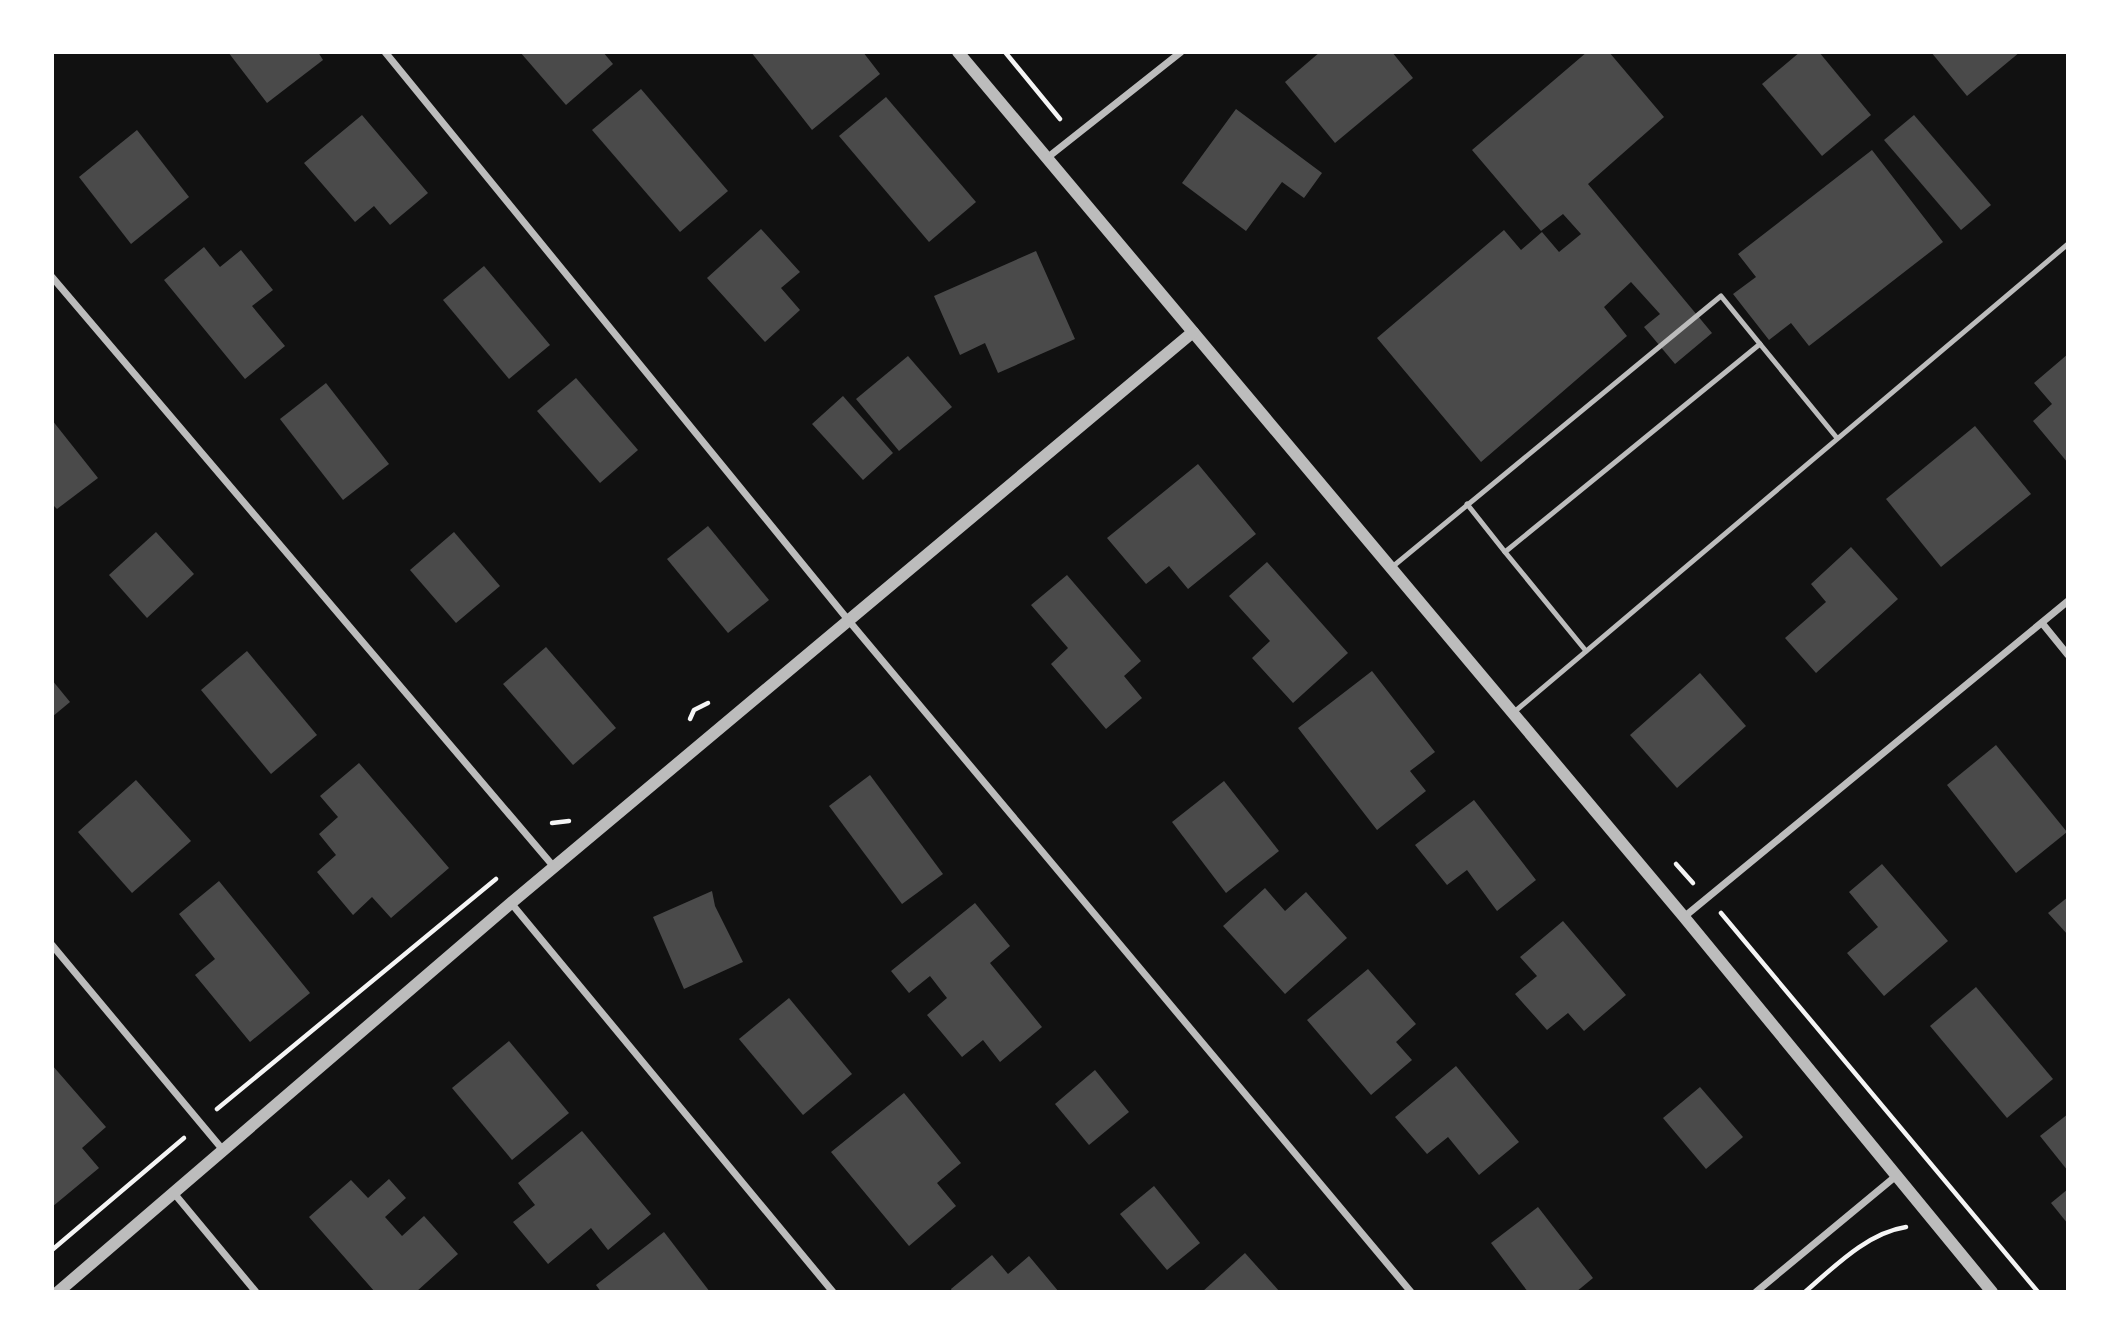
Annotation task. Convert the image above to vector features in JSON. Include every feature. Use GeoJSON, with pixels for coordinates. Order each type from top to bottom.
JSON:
{"type":"FeatureCollection","features":[{"type":"Feature","properties":{"kind":"street"},"geometry":{"type":"LineString","coordinates":[[385,52],[849,621],[1410,1292]]}},
{"type":"Feature","properties":{"kind":"street"},"geometry":{"type":"LineString","coordinates":[[958,52],[1684,917],[1992,1292]]}},
{"type":"Feature","properties":{"kind":"street"},"geometry":{"type":"LineString","coordinates":[[1047,158],[1181,52]]}},
{"type":"Feature","properties":{"kind":"street"},"geometry":{"type":"LineString","coordinates":[[52,277],[554,867]]}},
{"type":"Feature","properties":{"kind":"street"},"geometry":{"type":"LineString","coordinates":[[58,1292],[511,903],[1193,332]]}},
{"type":"Feature","properties":{"kind":"street"},"geometry":{"type":"LineString","coordinates":[[1684,917],[2067,601]]}},
{"type":"Feature","properties":{"kind":"street"},"geometry":{"type":"LineString","coordinates":[[2042,623],[2067,654]]}},
{"type":"Feature","properties":{"kind":"street"},"geometry":{"type":"LineString","coordinates":[[511,903],[833,1292]]}},
{"type":"Feature","properties":{"kind":"street"},"geometry":{"type":"LineString","coordinates":[[52,945],[223,1150]]}},
{"type":"Feature","properties":{"kind":"street"},"geometry":{"type":"LineString","coordinates":[[1756,1292],[1896,1176]]}},
{"type":"Feature","properties":{"kind":"street"},"geometry":{"type":"LineString","coordinates":[[173,1192],[256,1292]]}},
{"type":"Feature","properties":{"kind":"lane"},"geometry":{"type":"LineString","coordinates":[[1513,713],[2067,244]]}},
{"type":"Feature","properties":{"kind":"lane"},"geometry":{"type":"LineString","coordinates":[[1391,568],[1721,296],[1838,438]]}},
{"type":"Feature","properties":{"kind":"lane"},"geometry":{"type":"LineString","coordinates":[[1505,552],[1760,344]]}},
{"type":"Feature","properties":{"kind":"lane"},"geometry":{"type":"LineString","coordinates":[[1467,504],[1586,651]]}},
{"type":"Feature","properties":{"kind":"path"},"geometry":{"type":"LineString","coordinates":[[1004,52],[1074,137]]}},
{"type":"Feature","properties":{"kind":"path"},"geometry":{"type":"LineString","coordinates":[[1675,863],[1733,925],[2038,1292]]}},
{"type":"Feature","properties":{"kind":"path"},"geometry":{"type":"LineString","coordinates":[[52,1250],[238,1090],[500,876]]}},
{"type":"Feature","properties":{"kind":"path"},"geometry":{"type":"LineString","coordinates":[[1805,1292],[1853,1251],[1895,1229],[1935,1222]]}},
{"type":"Feature","properties":{"kind":"building"},"geometry":{"type":"Polygon","coordinates":[[[228,52],[318,52],[323,60],[267,103],[228,52]]]}},
{"type":"Feature","properties":{"kind":"building"},"geometry":{"type":"Polygon","coordinates":[[[520,52],[603,52],[613,64],[566,105],[520,52]]]}},
{"type":"Feature","properties":{"kind":"building"},"geometry":{"type":"Polygon","coordinates":[[[751,52],[863,52],[880,74],[812,130],[751,52]]]}},
{"type":"Feature","properties":{"kind":"building"},"geometry":{"type":"Polygon","coordinates":[[[1320,52],[1392,52],[1413,78],[1335,143],[1285,82],[1320,52]]]}},
{"type":"Feature","properties":{"kind":"building"},"geometry":{"type":"Polygon","coordinates":[[[1587,52],[1609,52],[1664,117],[1588,184],[1712,333],[1675,364],[1644,327],[1660,314],[1631,282],[1604,307],[1627,336],[1481,462],[1377,338],[1504,230],[1521,250],[1542,232],[1559,252],[1581,234],[1563,214],[1541,231],[1472,150],[1587,52]]]}},
{"type":"Feature","properties":{"kind":"building"},"geometry":{"type":"Polygon","coordinates":[[[1800,52],[1819,52],[1871,115],[1822,156],[1762,84],[1800,52]]]}},
{"type":"Feature","properties":{"kind":"building"},"geometry":{"type":"Polygon","coordinates":[[[1931,52],[2020,52],[1967,96],[1931,52]]]}},
{"type":"Feature","properties":{"kind":"building"},"geometry":{"type":"Polygon","coordinates":[[[641,89],[728,191],[680,232],[592,130],[641,89]]]}},
{"type":"Feature","properties":{"kind":"building"},"geometry":{"type":"Polygon","coordinates":[[[886,97],[976,202],[929,242],[839,136],[886,97]]]}},
{"type":"Feature","properties":{"kind":"building"},"geometry":{"type":"Polygon","coordinates":[[[1236,109],[1322,173],[1304,198],[1282,182],[1246,231],[1182,183],[1236,109]]]}},
{"type":"Feature","properties":{"kind":"building"},"geometry":{"type":"Polygon","coordinates":[[[362,115],[428,193],[390,225],[374,206],[355,222],[304,163],[362,115]]]}},
{"type":"Feature","properties":{"kind":"building"},"geometry":{"type":"Polygon","coordinates":[[[1914,115],[1991,205],[1961,230],[1884,140],[1914,115]]]}},
{"type":"Feature","properties":{"kind":"building"},"geometry":{"type":"Polygon","coordinates":[[[137,130],[189,197],[131,244],[79,177],[137,130]]]}},
{"type":"Feature","properties":{"kind":"building"},"geometry":{"type":"Polygon","coordinates":[[[1872,150],[1943,242],[1809,346],[1791,323],[1769,340],[1733,294],[1756,277],[1738,254],[1872,150]]]}},
{"type":"Feature","properties":{"kind":"building"},"geometry":{"type":"Polygon","coordinates":[[[761,229],[800,272],[781,288],[800,310],[765,342],[707,278],[761,229]]]}},
{"type":"Feature","properties":{"kind":"building"},"geometry":{"type":"Polygon","coordinates":[[[204,247],[220,267],[241,250],[273,290],[252,306],[285,346],[245,379],[164,280],[204,247]]]}},
{"type":"Feature","properties":{"kind":"building"},"geometry":{"type":"Polygon","coordinates":[[[1036,251],[1075,339],[998,373],[985,343],[960,355],[934,296],[1036,251]]]}},
{"type":"Feature","properties":{"kind":"building"},"geometry":{"type":"Polygon","coordinates":[[[484,266],[550,345],[509,379],[443,300],[484,266]]]}},
{"type":"Feature","properties":{"kind":"building"},"geometry":{"type":"Polygon","coordinates":[[[2068,354],[2068,463],[2033,421],[2052,404],[2034,383],[2068,354]]]}},
{"type":"Feature","properties":{"kind":"building"},"geometry":{"type":"Polygon","coordinates":[[[908,356],[952,407],[899,451],[856,399],[908,356]]]}},
{"type":"Feature","properties":{"kind":"building"},"geometry":{"type":"Polygon","coordinates":[[[576,378],[638,450],[600,483],[537,411],[576,378]]]}},
{"type":"Feature","properties":{"kind":"building"},"geometry":{"type":"Polygon","coordinates":[[[326,383],[389,464],[343,500],[280,419],[326,383]]]}},
{"type":"Feature","properties":{"kind":"building"},"geometry":{"type":"Polygon","coordinates":[[[843,396],[893,453],[863,480],[812,424],[843,396]]]}},
{"type":"Feature","properties":{"kind":"building"},"geometry":{"type":"Polygon","coordinates":[[[52,420],[98,478],[57,509],[52,504],[52,420]]]}},
{"type":"Feature","properties":{"kind":"building"},"geometry":{"type":"Polygon","coordinates":[[[1975,426],[2031,494],[1941,567],[1886,499],[1975,426]]]}},
{"type":"Feature","properties":{"kind":"building"},"geometry":{"type":"Polygon","coordinates":[[[1198,464],[1256,534],[1188,589],[1169,566],[1146,584],[1107,538],[1198,464]]]}},
{"type":"Feature","properties":{"kind":"building"},"geometry":{"type":"Polygon","coordinates":[[[708,526],[769,600],[728,633],[667,559],[708,526]]]}},
{"type":"Feature","properties":{"kind":"building"},"geometry":{"type":"Polygon","coordinates":[[[156,532],[194,574],[147,618],[109,575],[156,532]]]}},
{"type":"Feature","properties":{"kind":"building"},"geometry":{"type":"Polygon","coordinates":[[[454,532],[500,586],[456,623],[410,570],[454,532]]]}},
{"type":"Feature","properties":{"kind":"building"},"geometry":{"type":"Polygon","coordinates":[[[1851,547],[1898,599],[1816,673],[1785,638],[1826,602],[1811,584],[1851,547]]]}},
{"type":"Feature","properties":{"kind":"building"},"geometry":{"type":"Polygon","coordinates":[[[1267,562],[1348,653],[1293,703],[1252,658],[1270,641],[1229,596],[1267,562]]]}},
{"type":"Feature","properties":{"kind":"building"},"geometry":{"type":"Polygon","coordinates":[[[1067,575],[1141,661],[1124,676],[1142,698],[1106,729],[1051,664],[1068,648],[1031,605],[1067,575]]]}},
{"type":"Feature","properties":{"kind":"building"},"geometry":{"type":"Polygon","coordinates":[[[546,647],[616,728],[573,765],[503,684],[546,647]]]}},
{"type":"Feature","properties":{"kind":"building"},"geometry":{"type":"Polygon","coordinates":[[[247,651],[317,735],[271,774],[201,690],[247,651]]]}},
{"type":"Feature","properties":{"kind":"building"},"geometry":{"type":"Polygon","coordinates":[[[1372,671],[1435,752],[1410,771],[1426,791],[1377,830],[1298,728],[1372,671]]]}},
{"type":"Feature","properties":{"kind":"building"},"geometry":{"type":"Polygon","coordinates":[[[1700,673],[1746,726],[1677,788],[1630,735],[1700,673]]]}},
{"type":"Feature","properties":{"kind":"building"},"geometry":{"type":"Polygon","coordinates":[[[52,680],[70,702],[52,717],[52,680]]]}},
{"type":"Feature","properties":{"kind":"building"},"geometry":{"type":"Polygon","coordinates":[[[1996,745],[2067,832],[2016,873],[1947,785],[1996,745]]]}},
{"type":"Feature","properties":{"kind":"building"},"geometry":{"type":"Polygon","coordinates":[[[359,763],[449,868],[391,918],[372,897],[353,915],[317,872],[336,855],[319,834],[338,817],[320,796],[359,763]]]}},
{"type":"Feature","properties":{"kind":"building"},"geometry":{"type":"Polygon","coordinates":[[[870,775],[943,874],[902,904],[829,806],[870,775]]]}},
{"type":"Feature","properties":{"kind":"building"},"geometry":{"type":"Polygon","coordinates":[[[136,780],[191,841],[132,893],[78,832],[136,780]]]}},
{"type":"Feature","properties":{"kind":"building"},"geometry":{"type":"Polygon","coordinates":[[[1224,781],[1279,851],[1226,893],[1172,822],[1224,781]]]}},
{"type":"Feature","properties":{"kind":"building"},"geometry":{"type":"Polygon","coordinates":[[[1474,800],[1536,880],[1497,911],[1467,870],[1447,885],[1415,845],[1474,800]]]}},
{"type":"Feature","properties":{"kind":"building"},"geometry":{"type":"Polygon","coordinates":[[[1882,864],[1948,941],[1884,996],[1847,953],[1878,927],[1849,892],[1882,864]]]}},
{"type":"Feature","properties":{"kind":"building"},"geometry":{"type":"Polygon","coordinates":[[[219,881],[310,993],[250,1042],[195,975],[215,959],[179,914],[219,881]]]}},
{"type":"Feature","properties":{"kind":"building"},"geometry":{"type":"Polygon","coordinates":[[[1265,888],[1285,911],[1306,892],[1347,938],[1285,994],[1223,926],[1265,888]]]}},
{"type":"Feature","properties":{"kind":"building"},"geometry":{"type":"Polygon","coordinates":[[[712,891],[715,906],[743,962],[684,989],[653,917],[712,891]]]}},
{"type":"Feature","properties":{"kind":"building"},"geometry":{"type":"Polygon","coordinates":[[[2068,897],[2068,935],[2048,913],[2068,897]]]}},
{"type":"Feature","properties":{"kind":"building"},"geometry":{"type":"Polygon","coordinates":[[[975,903],[1010,946],[990,963],[1042,1027],[1000,1062],[983,1040],[962,1057],[927,1015],[947,998],[930,976],[909,993],[891,971],[975,903]]]}},
{"type":"Feature","properties":{"kind":"building"},"geometry":{"type":"Polygon","coordinates":[[[1563,921],[1626,995],[1584,1031],[1568,1013],[1547,1030],[1515,994],[1537,976],[1520,957],[1563,921]]]}},
{"type":"Feature","properties":{"kind":"building"},"geometry":{"type":"Polygon","coordinates":[[[1368,969],[1416,1024],[1396,1042],[1412,1060],[1371,1095],[1307,1020],[1368,969]]]}},
{"type":"Feature","properties":{"kind":"building"},"geometry":{"type":"Polygon","coordinates":[[[1976,987],[2053,1079],[2007,1118],[1930,1026],[1976,987]]]}},
{"type":"Feature","properties":{"kind":"building"},"geometry":{"type":"Polygon","coordinates":[[[789,998],[852,1074],[803,1115],[739,1039],[789,998]]]}},
{"type":"Feature","properties":{"kind":"building"},"geometry":{"type":"Polygon","coordinates":[[[509,1041],[569,1113],[512,1160],[452,1088],[509,1041]]]}},
{"type":"Feature","properties":{"kind":"building"},"geometry":{"type":"Polygon","coordinates":[[[52,1065],[106,1127],[82,1148],[99,1168],[52,1207],[52,1065]]]}},
{"type":"Feature","properties":{"kind":"building"},"geometry":{"type":"Polygon","coordinates":[[[1456,1066],[1519,1142],[1479,1175],[1448,1137],[1427,1154],[1395,1117],[1456,1066]]]}},
{"type":"Feature","properties":{"kind":"building"},"geometry":{"type":"Polygon","coordinates":[[[1095,1070],[1129,1112],[1089,1145],[1055,1104],[1095,1070]]]}},
{"type":"Feature","properties":{"kind":"building"},"geometry":{"type":"Polygon","coordinates":[[[1700,1087],[1743,1137],[1706,1169],[1663,1118],[1700,1087]]]}},
{"type":"Feature","properties":{"kind":"building"},"geometry":{"type":"Polygon","coordinates":[[[904,1093],[961,1163],[937,1183],[956,1206],[909,1246],[831,1152],[904,1093]]]}},
{"type":"Feature","properties":{"kind":"building"},"geometry":{"type":"Polygon","coordinates":[[[2068,1114],[2068,1171],[2040,1136],[2068,1114]]]}},
{"type":"Feature","properties":{"kind":"building"},"geometry":{"type":"Polygon","coordinates":[[[582,1131],[651,1214],[608,1250],[591,1228],[548,1264],[513,1222],[535,1205],[518,1183],[582,1131]]]}},
{"type":"Feature","properties":{"kind":"building"},"geometry":{"type":"Polygon","coordinates":[[[389,1179],[406,1198],[385,1217],[402,1236],[424,1216],[458,1254],[416,1292],[375,1292],[309,1217],[351,1180],[368,1198],[389,1179]]]}},
{"type":"Feature","properties":{"kind":"building"},"geometry":{"type":"Polygon","coordinates":[[[1154,1186],[1200,1243],[1167,1270],[1120,1214],[1154,1186]]]}},
{"type":"Feature","properties":{"kind":"building"},"geometry":{"type":"Polygon","coordinates":[[[2068,1189],[2068,1224],[2051,1203],[2068,1189]]]}},
{"type":"Feature","properties":{"kind":"building"},"geometry":{"type":"Polygon","coordinates":[[[1538,1207],[1593,1278],[1576,1292],[1528,1292],[1491,1243],[1538,1207]]]}},
{"type":"Feature","properties":{"kind":"building"},"geometry":{"type":"Polygon","coordinates":[[[664,1232],[710,1292],[601,1292],[596,1285],[664,1232]]]}},
{"type":"Feature","properties":{"kind":"building"},"geometry":{"type":"Polygon","coordinates":[[[1245,1253],[1280,1292],[1202,1292],[1245,1253]]]}},
{"type":"Feature","properties":{"kind":"building"},"geometry":{"type":"Polygon","coordinates":[[[992,1255],[1008,1274],[1029,1256],[1059,1292],[952,1292],[951,1289],[992,1255]]]}}]}
